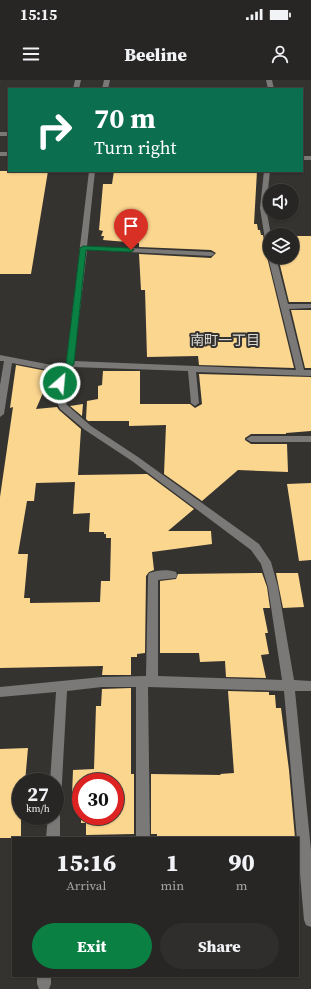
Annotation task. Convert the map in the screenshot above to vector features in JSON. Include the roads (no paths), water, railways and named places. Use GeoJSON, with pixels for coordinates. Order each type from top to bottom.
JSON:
{"type":"FeatureCollection","features":[{"type":"Feature","properties":{"kind":"street"},"geometry":{"type":"LineString","coordinates":[[92,172],[67,367],[60,383],[58,395],[63,407],[88,428],[135,459],[256,547],[266,562],[273,587],[289,685],[311,920]]}},
{"type":"Feature","properties":{"kind":"street"},"geometry":{"type":"LineString","coordinates":[[267,172],[263,208],[267,228]]}},
{"type":"Feature","properties":{"kind":"street"},"geometry":{"type":"LineString","coordinates":[[83,248],[211,254]]}},
{"type":"Feature","properties":{"kind":"street"},"geometry":{"type":"LineString","coordinates":[[274,264],[301,373]]}},
{"type":"Feature","properties":{"kind":"street"},"geometry":{"type":"LineString","coordinates":[[284,307],[311,306]]}},
{"type":"Feature","properties":{"kind":"street"},"geometry":{"type":"LineString","coordinates":[[0,414],[4,359],[67,367],[311,373]]}},
{"type":"Feature","properties":{"kind":"street"},"geometry":{"type":"LineString","coordinates":[[192,369],[195,402]]}},
{"type":"Feature","properties":{"kind":"street"},"geometry":{"type":"LineString","coordinates":[[251,439],[311,439]]}},
{"type":"Feature","properties":{"kind":"street"},"geometry":{"type":"LineString","coordinates":[[143,837],[147,681],[153,576],[172,575]]}},
{"type":"Feature","properties":{"kind":"street"},"geometry":{"type":"LineString","coordinates":[[0,692],[62,685],[147,681],[311,686]]}},
{"type":"Feature","properties":{"kind":"street"},"geometry":{"type":"LineString","coordinates":[[57,773],[62,685]]}},
{"type":"Feature","properties":{"kind":"street"},"geometry":{"type":"LineString","coordinates":[[53,837],[54,825]]}},
{"type":"Feature","properties":{"kind":"district","name":"南町一丁目"},"geometry":{"type":"Point","coordinates":[225,340]}}]}
